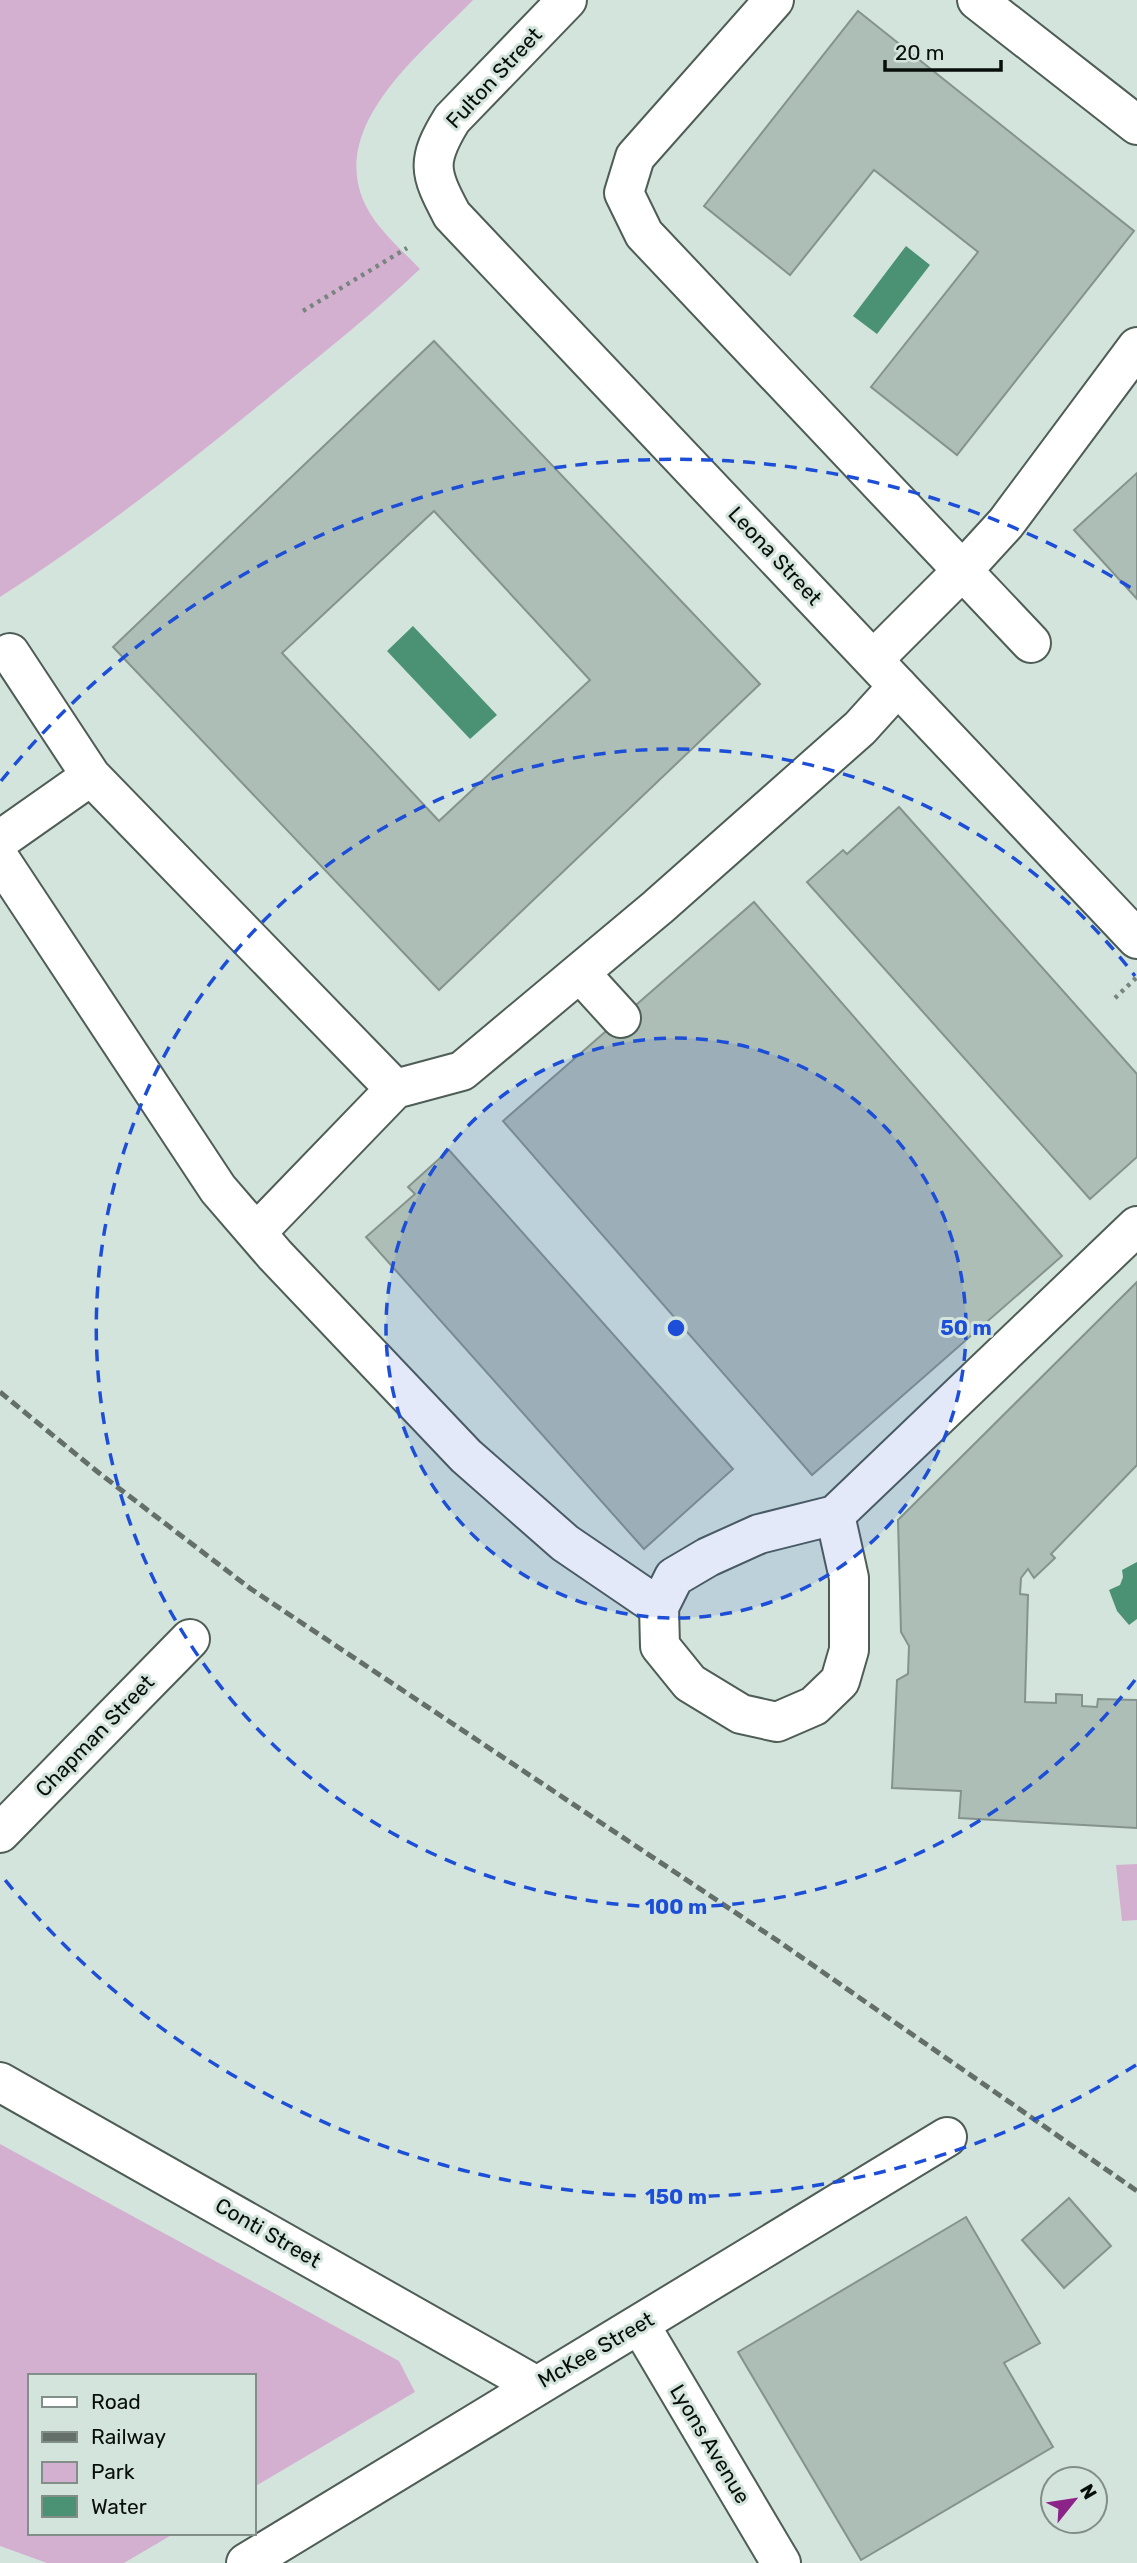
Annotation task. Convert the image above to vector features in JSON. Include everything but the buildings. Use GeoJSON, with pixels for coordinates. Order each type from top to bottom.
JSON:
{"type":"FeatureCollection","features":[{"type":"Feature","properties":{"kind":"street","name":"Fulton Street"},"geometry":{"type":"LineString","coordinates":[[432,163],[438,142],[452,119],[567,0]]}},
{"type":"Feature","properties":{"kind":"street"},"geometry":{"type":"LineString","coordinates":[[774,0],[635,157],[624,193],[644,234],[1031,643]]}},
{"type":"Feature","properties":{"kind":"street"},"geometry":{"type":"LineString","coordinates":[[977,0],[1137,125]]}},
{"type":"Feature","properties":{"kind":"street","name":"Leona Street"},"geometry":{"type":"LineString","coordinates":[[432,163],[438,189],[452,215],[1137,939]]}},
{"type":"Feature","properties":{"kind":"street"},"geometry":{"type":"LineString","coordinates":[[256,1233],[395,1088],[462,1071],[658,907],[860,728],[886,673],[962,570],[1006,523],[1137,347]]}},
{"type":"Feature","properties":{"kind":"street"},"geometry":{"type":"LineString","coordinates":[[10,653],[91,776],[395,1088]]}},
{"type":"Feature","properties":{"kind":"street"},"geometry":{"type":"LineString","coordinates":[[0,841],[91,776]]}},
{"type":"Feature","properties":{"kind":"street"},"geometry":{"type":"LineString","coordinates":[[0,859],[218,1189],[256,1233],[466,1456],[565,1543],[659,1607]]}},
{"type":"Feature","properties":{"kind":"street"},"geometry":{"type":"LineString","coordinates":[[580,973],[621,1018]]}},
{"type":"Feature","properties":{"kind":"street"},"geometry":{"type":"LineString","coordinates":[[835,1515],[849,1578],[849,1650],[840,1681],[814,1706],[777,1723],[741,1714],[690,1683],[660,1646],[659,1607],[674,1577],[708,1557],[759,1534],[835,1515],[1137,1226]]}},
{"type":"Feature","properties":{"kind":"street","name":"Chapman Street"},"geometry":{"type":"LineString","coordinates":[[0,1833],[190,1639]]}},
{"type":"Feature","properties":{"kind":"street","name":"Conti Street"},"geometry":{"type":"LineString","coordinates":[[0,2082],[535,2385]]}},
{"type":"Feature","properties":{"kind":"street","name":"McKee Street"},"geometry":{"type":"LineString","coordinates":[[246,2563],[947,2137]]}},
{"type":"Feature","properties":{"kind":"street","name":"Lyons Avenue"},"geometry":{"type":"LineString","coordinates":[[640,2325],[781,2563]]}},
{"type":"Feature","properties":{"kind":"path"},"geometry":{"type":"LineString","coordinates":[[303,311],[407,248]]}},
{"type":"Feature","properties":{"kind":"path"},"geometry":{"type":"LineString","coordinates":[[1115,998],[1137,978]]}},
{"type":"Feature","properties":{"kind":"green space"},"geometry":{"type":"Polygon","coordinates":[[[0,0],[473,0],[406,67],[385,93],[368,120],[358,149],[357,178],[367,208],[384,232],[420,269],[348,332],[174,473],[71,550],[0,597],[0,0]]]}},
{"type":"Feature","properties":{"kind":"green space"},"geometry":{"type":"Polygon","coordinates":[[[1137,1864],[1137,1920],[1122,1921],[1116,1865],[1137,1864]]]}},
{"type":"Feature","properties":{"kind":"green space"},"geometry":{"type":"Polygon","coordinates":[[[0,2144],[399,2361],[415,2392],[256,2486],[256,2374],[28,2374],[28,2535],[172,2535],[124,2563],[47,2563],[0,2546],[0,2144]]]}},
{"type":"Feature","properties":{"kind":"water"},"geometry":{"type":"Polygon","coordinates":[[[906,246],[930,265],[877,334],[853,316],[906,246]]]}},
{"type":"Feature","properties":{"kind":"water"},"geometry":{"type":"Polygon","coordinates":[[[413,626],[497,715],[470,739],[387,651],[413,626]]]}},
{"type":"Feature","properties":{"kind":"water"},"geometry":{"type":"Polygon","coordinates":[[[1137,1562],[1137,1619],[1129,1625],[1117,1611],[1109,1590],[1120,1585],[1122,1570],[1137,1562]]]}},
{"type":"Feature","properties":{"kind":"railway"},"geometry":{"type":"LineString","coordinates":[[0,1392],[99,1473],[251,1589],[781,1943],[1137,2191]]}}]}
